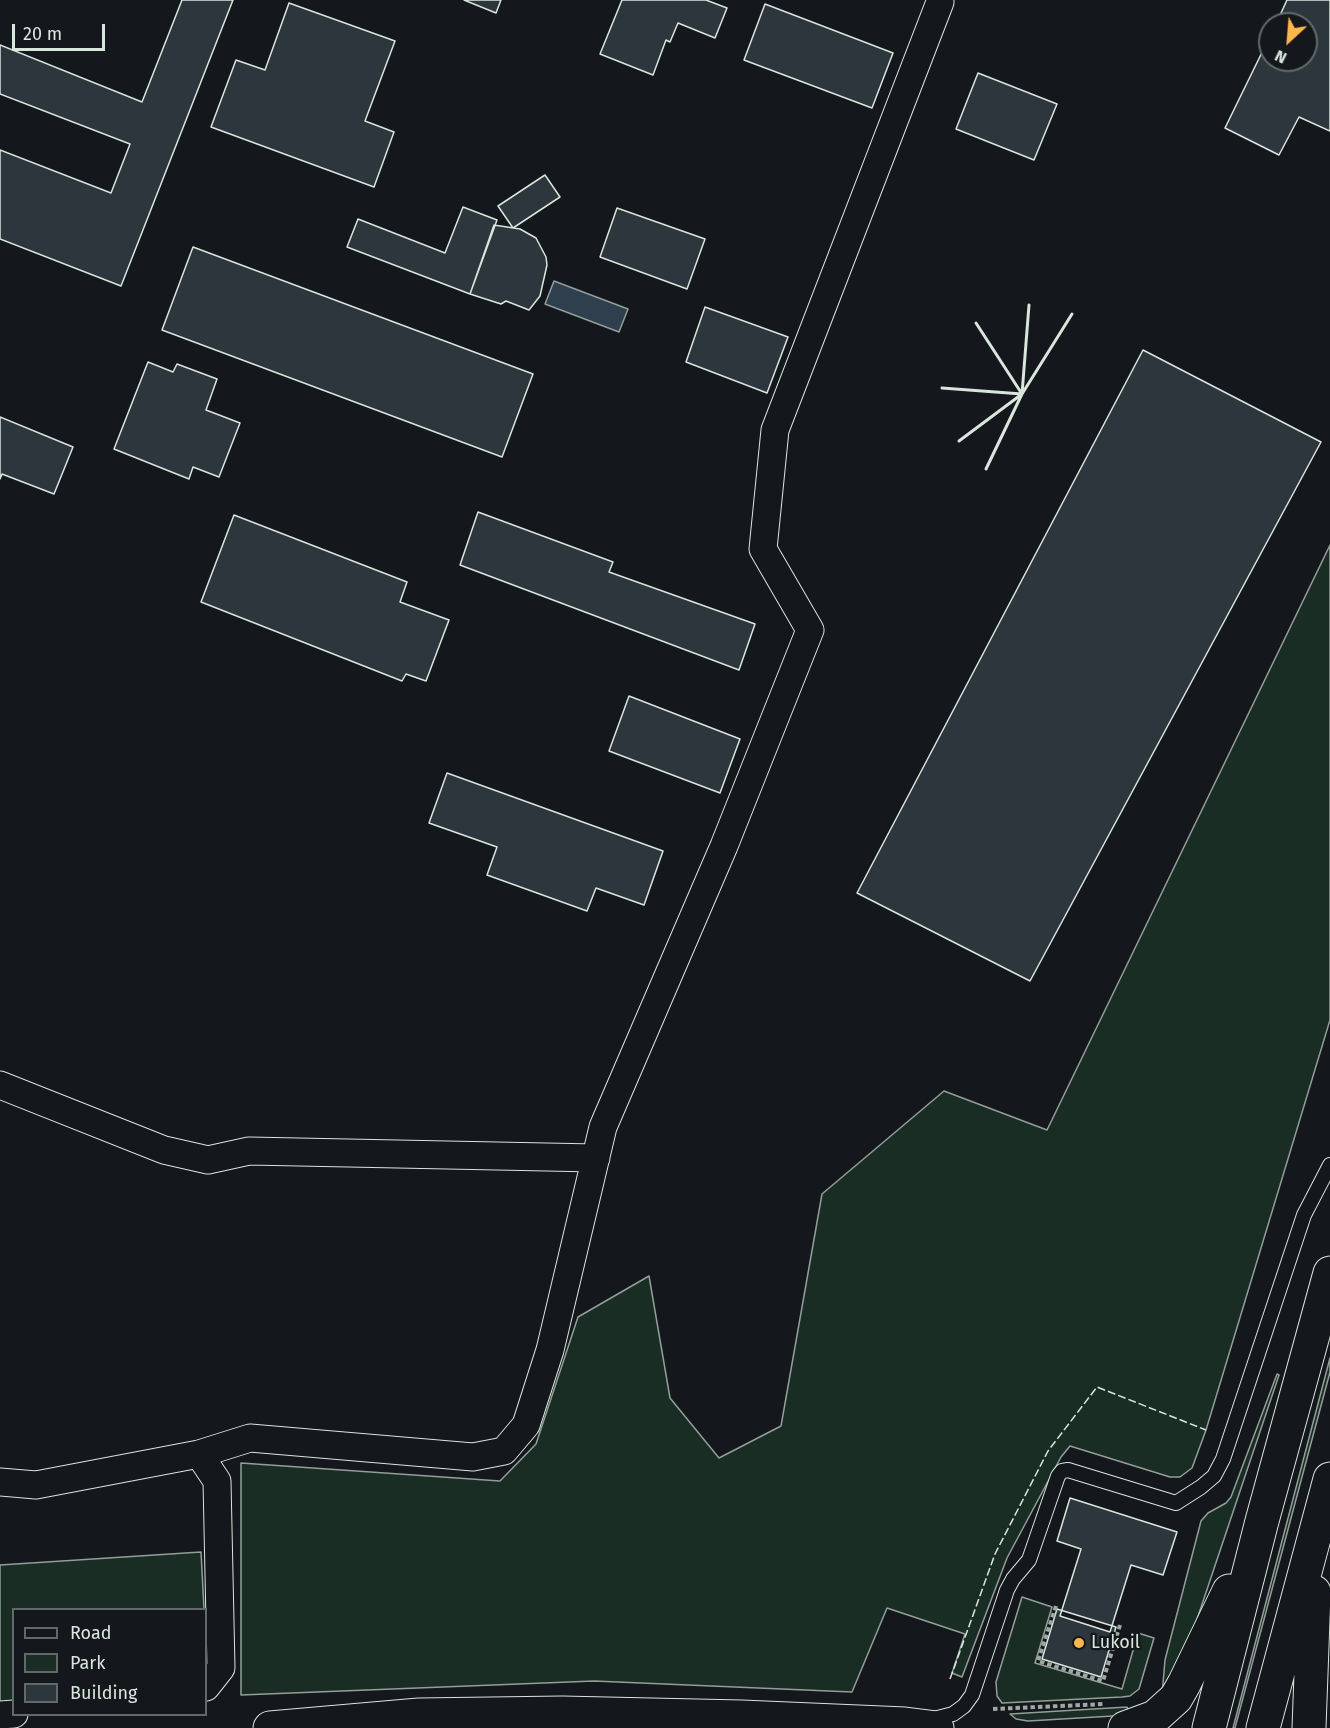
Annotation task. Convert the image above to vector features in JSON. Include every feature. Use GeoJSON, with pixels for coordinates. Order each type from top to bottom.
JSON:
{"type":"FeatureCollection","features":[{"type":"Feature","properties":{"kind":"street"},"geometry":{"type":"LineString","coordinates":[[0,1482],[36,1485],[199,1454],[250,1438],[473,1457],[504,1451],[526,1425],[550,1350],[603,1127],[724,846],[810,630],[763,549],[774,430],[940,1]]}},
{"type":"Feature","properties":{"kind":"street"},"geometry":{"type":"LineString","coordinates":[[0,1085],[164,1150],[208,1160],[249,1151],[596,1158]]}},
{"type":"Feature","properties":{"kind":"street"},"geometry":{"type":"LineString","coordinates":[[1209,1728],[1262,1521],[1330,1273]]}},
{"type":"Feature","properties":{"kind":"street"},"geometry":{"type":"LineString","coordinates":[[199,1454],[217,1480],[221,1668],[207,1686]]}},
{"type":"Feature","properties":{"kind":"street"},"geometry":{"type":"LineString","coordinates":[[1263,1728],[1330,1479]]}},
{"type":"Feature","properties":{"kind":"street"},"geometry":{"type":"LineString","coordinates":[[1121,1716],[1155,1717],[1176,1698],[1262,1521]]}},
{"type":"Feature","properties":{"kind":"street"},"geometry":{"type":"LineString","coordinates":[[1309,1728],[1316,1536]]}},
{"type":"Feature","properties":{"kind":"street"},"geometry":{"type":"LineString","coordinates":[[270,1728],[419,1715],[562,1713],[742,1717],[905,1724],[937,1728]]}},
{"type":"Feature","properties":{"kind":"lane"},"geometry":{"type":"LineString","coordinates":[[905,1724],[953,1714],[964,1706],[972,1695],[1007,1590],[1032,1554],[1058,1476],[1062,1471],[1068,1470],[1176,1503],[1189,1496],[1214,1476],[1223,1459],[1304,1215],[1330,1165]]}},
{"type":"Feature","properties":{"kind":"path"},"geometry":{"type":"LineString","coordinates":[[1056,1606],[1038,1661],[1092,1678],[1103,1681],[1120,1625]]}},
{"type":"Feature","properties":{"kind":"path"},"geometry":{"type":"LineString","coordinates":[[993,1709],[1121,1716]]}},
{"type":"Feature","properties":{"kind":"green space"},"geometry":{"type":"Polygon","coordinates":[[[1330,545],[1330,1020],[1206,1430],[1192,1468],[1180,1477],[1170,1477],[1070,1446],[1061,1457],[1007,1558],[962,1677],[952,1673],[965,1634],[887,1608],[852,1692],[594,1681],[241,1695],[241,1463],[500,1481],[536,1444],[578,1317],[649,1276],[670,1398],[719,1458],[781,1426],[822,1194],[944,1091],[1047,1130],[1330,545]]]}},
{"type":"Feature","properties":{"kind":"green space"},"geometry":{"type":"Polygon","coordinates":[[[1330,1358],[1330,1372],[1235,1728],[1233,1728],[1330,1358]]]}},
{"type":"Feature","properties":{"kind":"green space"},"geometry":{"type":"Polygon","coordinates":[[[1277,1374],[1279,1375],[1186,1652],[1162,1695],[1165,1660],[1201,1521],[1208,1513],[1226,1503],[1231,1497],[1277,1374]]]}},
{"type":"Feature","properties":{"kind":"green space"},"geometry":{"type":"Polygon","coordinates":[[[201,1552],[204,1608],[12,1608],[12,1702],[0,1704],[0,1565],[201,1552]]]}},
{"type":"Feature","properties":{"kind":"green space"},"geometry":{"type":"Polygon","coordinates":[[[1022,1597],[1052,1607],[1035,1663],[1122,1689],[1138,1633],[1154,1638],[1139,1689],[1130,1696],[1122,1697],[1002,1703],[997,1696],[996,1682],[1022,1597]]]}},
{"type":"Feature","properties":{"kind":"green space"},"geometry":{"type":"Polygon","coordinates":[[[1127,1707],[1130,1715],[1028,1721],[1016,1719],[1010,1714],[1127,1707]]]}},
{"type":"Feature","properties":{"kind":"water"},"geometry":{"type":"Polygon","coordinates":[[[554,281],[628,309],[619,332],[545,304],[554,281]]]}},
{"type":"Feature","properties":{"kind":"building"},"geometry":{"type":"Polygon","coordinates":[[[182,0],[233,0],[121,286],[0,239],[0,150],[111,193],[130,144],[0,94],[0,45],[142,102],[182,0]]]}},
{"type":"Feature","properties":{"kind":"building"},"geometry":{"type":"Polygon","coordinates":[[[464,0],[501,0],[496,13],[464,0]]]}},
{"type":"Feature","properties":{"kind":"building"},"geometry":{"type":"Polygon","coordinates":[[[622,0],[706,0],[727,8],[715,38],[678,23],[670,42],[666,40],[653,75],[600,54],[622,0]]]}},
{"type":"Feature","properties":{"kind":"building"},"geometry":{"type":"Polygon","coordinates":[[[1287,0],[1330,0],[1330,131],[1299,117],[1279,155],[1225,128],[1258,61],[1258,72],[1318,72],[1318,12],[1282,12],[1287,0]]]}},
{"type":"Feature","properties":{"kind":"building"},"geometry":{"type":"Polygon","coordinates":[[[289,3],[395,41],[365,121],[394,132],[374,187],[211,127],[236,60],[265,70],[289,3]]]}},
{"type":"Feature","properties":{"kind":"building"},"geometry":{"type":"Polygon","coordinates":[[[765,4],[893,53],[872,108],[744,60],[765,4]]]}},
{"type":"Feature","properties":{"kind":"building"},"geometry":{"type":"Polygon","coordinates":[[[978,73],[1057,104],[1034,160],[956,129],[978,73]]]}},
{"type":"Feature","properties":{"kind":"building"},"geometry":{"type":"Polygon","coordinates":[[[545,175],[560,197],[513,228],[498,206],[545,175]]]}},
{"type":"Feature","properties":{"kind":"building"},"geometry":{"type":"Polygon","coordinates":[[[463,207],[497,220],[470,294],[347,247],[358,219],[445,253],[463,207]]]}},
{"type":"Feature","properties":{"kind":"building"},"geometry":{"type":"Polygon","coordinates":[[[617,208],[705,239],[687,289],[600,257],[617,208]]]}},
{"type":"Feature","properties":{"kind":"building"},"geometry":{"type":"Polygon","coordinates":[[[494,225],[520,229],[536,238],[546,257],[547,265],[540,296],[529,310],[506,301],[501,304],[470,294],[494,225]]]}},
{"type":"Feature","properties":{"kind":"building"},"geometry":{"type":"Polygon","coordinates":[[[193,247],[533,374],[502,457],[162,330],[193,247]]]}},
{"type":"Feature","properties":{"kind":"building"},"geometry":{"type":"Polygon","coordinates":[[[705,307],[788,337],[767,393],[686,362],[705,307]]]}},
{"type":"Feature","properties":{"kind":"building"},"geometry":{"type":"Polygon","coordinates":[[[1143,350],[1321,442],[1030,981],[857,893],[1143,350]]]}},
{"type":"Feature","properties":{"kind":"building"},"geometry":{"type":"Polygon","coordinates":[[[148,362],[173,372],[177,364],[217,379],[206,410],[240,423],[219,477],[193,467],[189,479],[114,449],[148,362]]]}},
{"type":"Feature","properties":{"kind":"building"},"geometry":{"type":"Polygon","coordinates":[[[0,417],[73,447],[54,494],[2,474],[0,479],[0,417]]]}},
{"type":"Feature","properties":{"kind":"building"},"geometry":{"type":"Polygon","coordinates":[[[478,512],[613,562],[609,572],[755,624],[739,670],[460,565],[478,512]]]}},
{"type":"Feature","properties":{"kind":"building"},"geometry":{"type":"Polygon","coordinates":[[[234,515],[407,582],[400,602],[449,620],[426,681],[406,674],[402,681],[201,602],[234,515]]]}},
{"type":"Feature","properties":{"kind":"building"},"geometry":{"type":"Polygon","coordinates":[[[629,696],[740,739],[720,793],[609,751],[629,696]]]}},
{"type":"Feature","properties":{"kind":"building"},"geometry":{"type":"Polygon","coordinates":[[[447,773],[663,851],[644,905],[596,888],[587,911],[487,875],[497,847],[429,823],[447,773]]]}},
{"type":"Feature","properties":{"kind":"building"},"geometry":{"type":"Polygon","coordinates":[[[1070,1498],[1177,1532],[1163,1575],[1131,1565],[1110,1632],[1060,1616],[1081,1549],[1057,1541],[1070,1498]]]}},
{"type":"Feature","properties":{"kind":"building","name":"Lukoil"},"geometry":{"type":"Polygon","coordinates":[[[1057,1609],[1116,1627],[1101,1677],[1042,1659],[1057,1609]]]}},
{"type":"Feature","properties":{"kind":"fence"},"geometry":{"type":"LineString","coordinates":[[950,1679],[995,1554],[1048,1451],[1097,1387],[1206,1430]]}},
{"type":"Feature","properties":{"kind":"wall"},"geometry":{"type":"LineString","coordinates":[[959,441],[1022,394],[1029,305]]}},
{"type":"Feature","properties":{"kind":"wall"},"geometry":{"type":"LineString","coordinates":[[986,469],[1022,394],[1072,314]]}},
{"type":"Feature","properties":{"kind":"wall"},"geometry":{"type":"LineString","coordinates":[[942,388],[1022,394],[976,323]]}},
{"type":"Feature","properties":{"kind":"place","name":"Lukoil"},"geometry":{"type":"Point","coordinates":[1079,1643]}}]}
